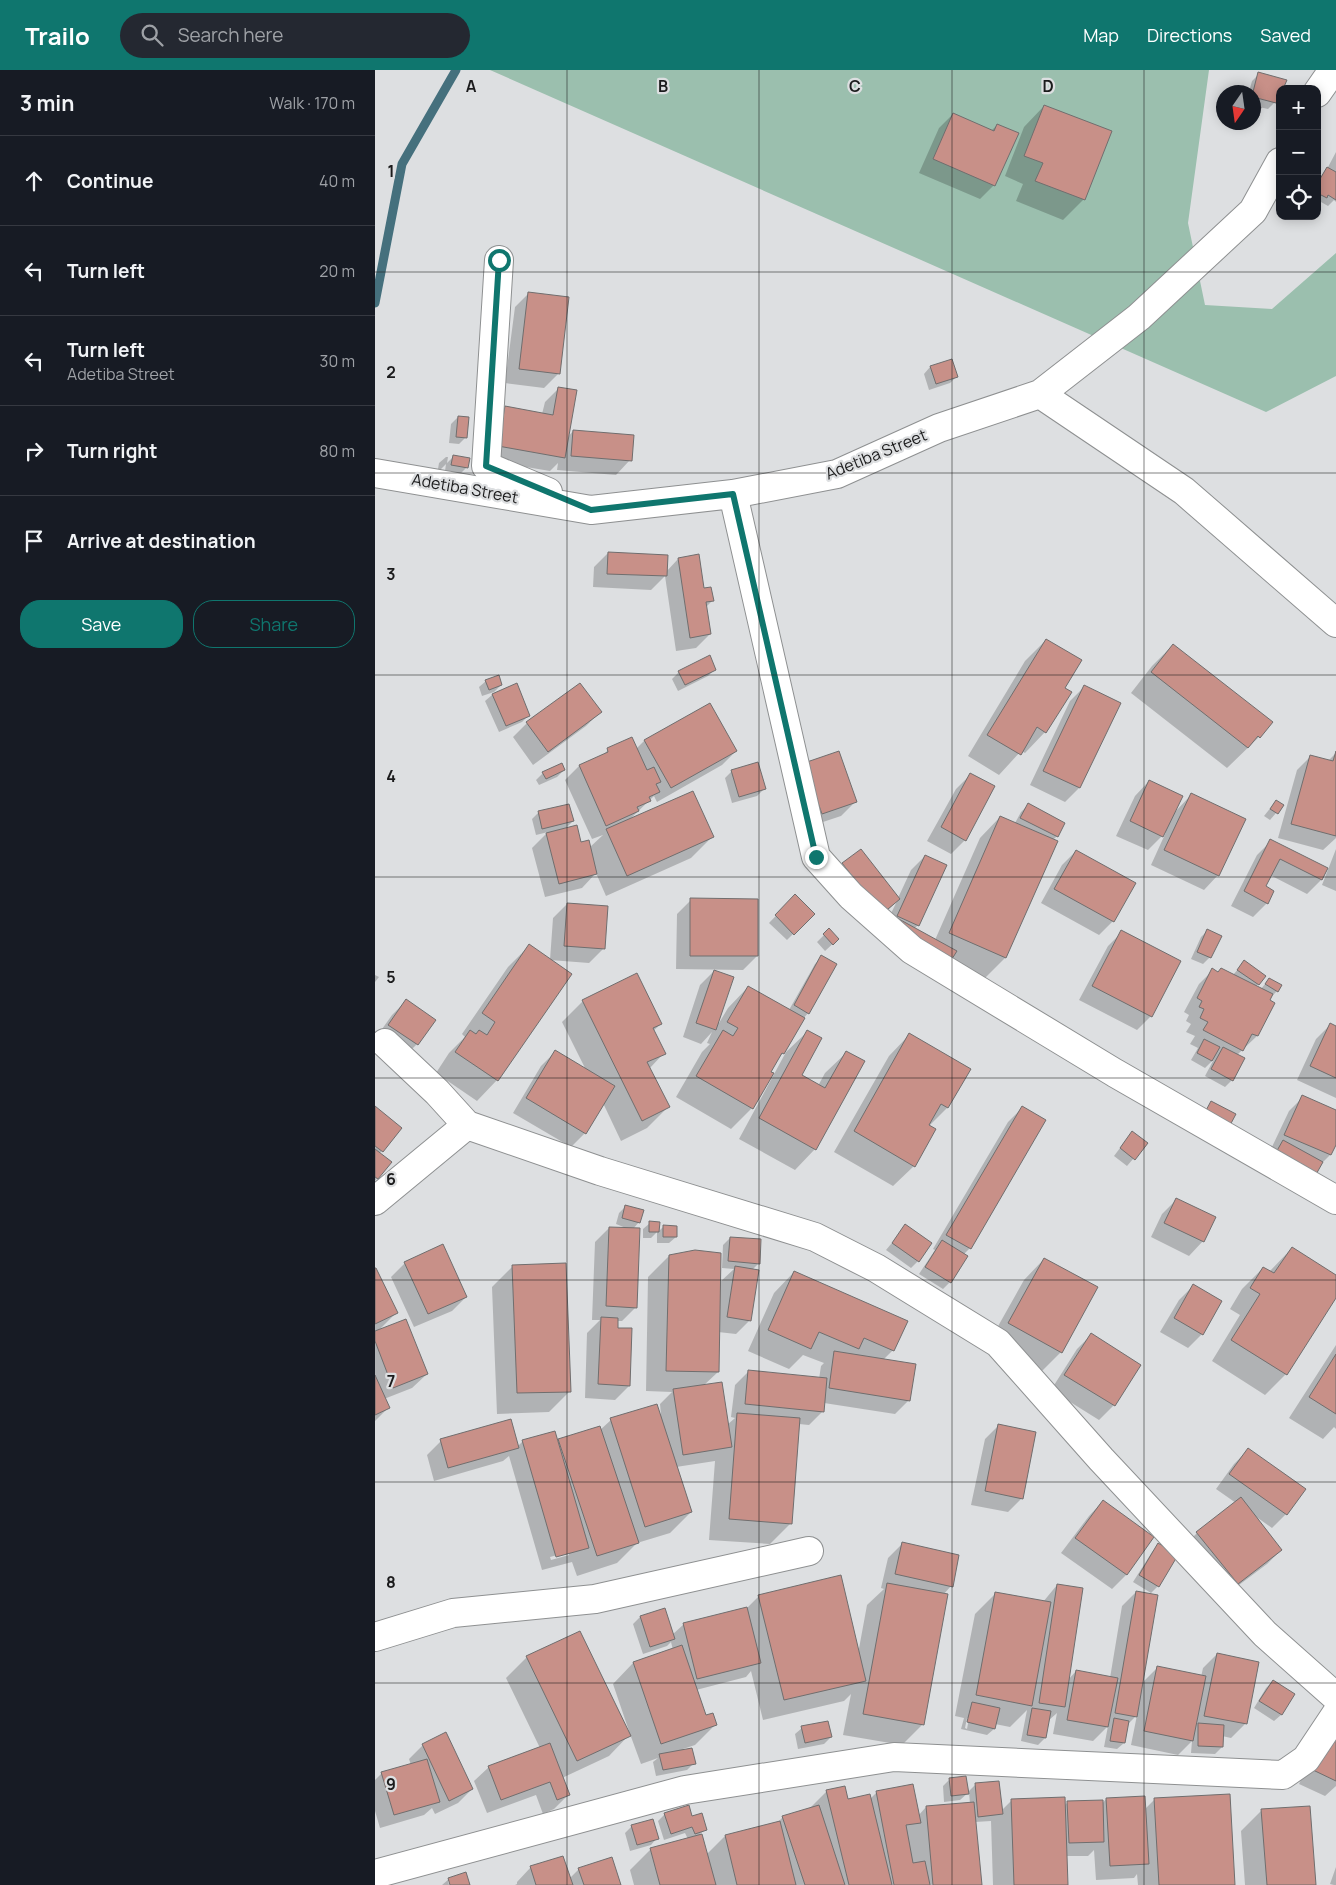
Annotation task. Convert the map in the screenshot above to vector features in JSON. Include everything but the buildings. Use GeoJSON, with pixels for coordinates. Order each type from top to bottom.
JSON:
{"type":"FeatureCollection","features":[{"type":"Feature","properties":{"kind":"street"},"geometry":{"type":"LineString","coordinates":[[1321,88],[1333,70]]}},
{"type":"Feature","properties":{"kind":"street","name":"Adetiba Street"},"geometry":{"type":"LineString","coordinates":[[375,473],[591,510],[733,494],[837,474],[939,428],[1040,394],[1139,317],[1253,211],[1276,169]]}},
{"type":"Feature","properties":{"kind":"street"},"geometry":{"type":"LineString","coordinates":[[499,260],[486,466],[591,510]]}},
{"type":"Feature","properties":{"kind":"street"},"geometry":{"type":"LineString","coordinates":[[1040,394],[1184,491],[1336,623]]}},
{"type":"Feature","properties":{"kind":"street"},"geometry":{"type":"LineString","coordinates":[[733,494],[816,857],[851,896],[912,950],[1115,1074],[1336,1200]]}},
{"type":"Feature","properties":{"kind":"street"},"geometry":{"type":"LineString","coordinates":[[385,1042],[437,1092],[467,1125],[600,1171],[815,1237],[876,1268],[998,1343],[1107,1466],[1265,1634],[1336,1697]]}},
{"type":"Feature","properties":{"kind":"street"},"geometry":{"type":"LineString","coordinates":[[375,1201],[467,1125]]}},
{"type":"Feature","properties":{"kind":"street"},"geometry":{"type":"LineString","coordinates":[[375,1637],[453,1613],[595,1599],[809,1551]]}},
{"type":"Feature","properties":{"kind":"street"},"geometry":{"type":"LineString","coordinates":[[375,1874],[685,1790],[894,1757],[1283,1775],[1306,1759],[1336,1714]]}},
{"type":"Feature","properties":{"kind":"green space"},"geometry":{"type":"Polygon","coordinates":[[[490,70],[1209,70],[1188,223],[1205,305],[1272,309],[1336,253],[1336,376],[1266,412],[490,70]]]}},
{"type":"Feature","properties":{"kind":"waterway"},"geometry":{"type":"LineString","coordinates":[[375,303],[402,164],[456,70]]}},
{"type":"Feature","properties":{"kind":"route"},"geometry":{"type":"LineString","coordinates":[[499,260],[486,466],[591,510],[733,494],[816,857]]}}]}
